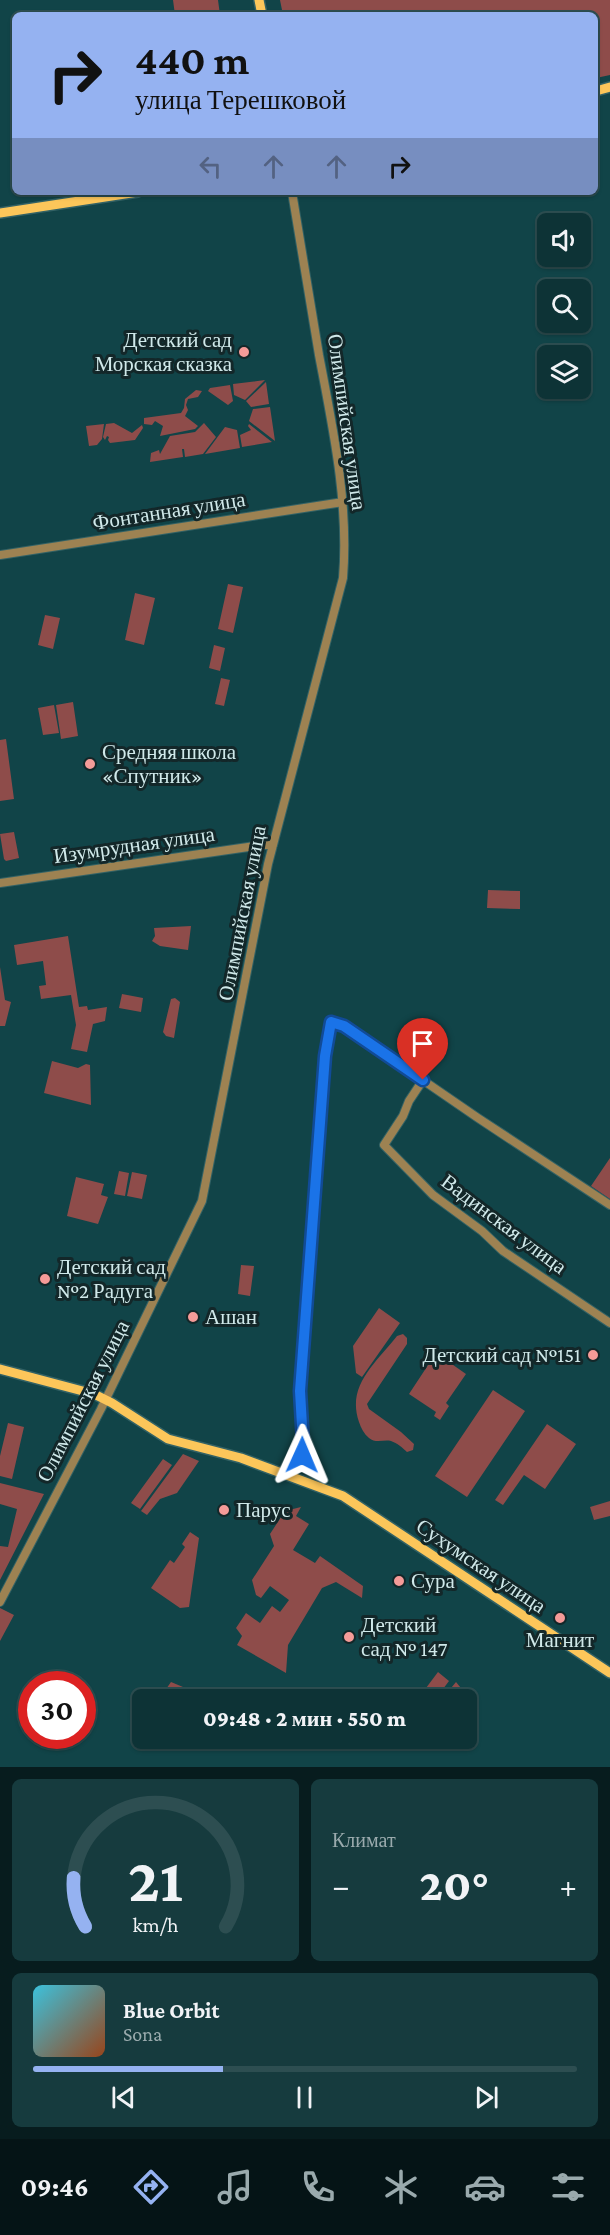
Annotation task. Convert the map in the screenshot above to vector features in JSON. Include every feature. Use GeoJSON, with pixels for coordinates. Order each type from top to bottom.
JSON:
{"type":"FeatureCollection","features":[{"type":"Feature","properties":{"kind":"main road"},"geometry":{"type":"LineString","coordinates":[[0,213],[118,195]]}},
{"type":"Feature","properties":{"kind":"main road","name":"Сухумская улица"},"geometry":{"type":"LineString","coordinates":[[0,1369],[88,1391],[105,1398],[168,1438],[240,1458],[350,1500],[610,1673]]}},
{"type":"Feature","properties":{"kind":"street","name":"Олимпийская улица"},"geometry":{"type":"LineString","coordinates":[[0,1602],[105,1398],[202,1201],[273,845],[343,578],[345,554],[343,502],[338,453],[293,195]]}},
{"type":"Feature","properties":{"kind":"street","name":"Фонтанная улица"},"geometry":{"type":"LineString","coordinates":[[0,555],[343,502]]}},
{"type":"Feature","properties":{"kind":"street","name":"Изумрудная улица"},"geometry":{"type":"LineString","coordinates":[[0,883],[273,845]]}},
{"type":"Feature","properties":{"kind":"street"},"geometry":{"type":"LineString","coordinates":[[291,1476],[302,1455],[300,1391],[302,1358],[325,1056],[331,1022],[344,1026],[610,1205]]}},
{"type":"Feature","properties":{"kind":"street","name":"Вадинская улица"},"geometry":{"type":"LineString","coordinates":[[423,1080],[384,1145],[432,1195],[482,1231],[503,1251],[610,1323]]}},
{"type":"Feature","properties":{"kind":"shaded area"},"geometry":{"type":"Polygon","coordinates":[[[173,0],[218,0],[220,12],[175,12],[173,0]]]}},
{"type":"Feature","properties":{"kind":"shaded area"},"geometry":{"type":"Polygon","coordinates":[[[280,0],[610,0],[610,75],[598,78],[598,12],[282,12],[280,0]]]}},
{"type":"Feature","properties":{"kind":"shaded area"},"geometry":{"type":"Polygon","coordinates":[[[265,380],[245,400],[234,395],[233,384],[265,380]]]}},
{"type":"Feature","properties":{"kind":"shaded area"},"geometry":{"type":"Polygon","coordinates":[[[266,382],[269,404],[251,407],[246,401],[266,382]]]}},
{"type":"Feature","properties":{"kind":"shaded area"},"geometry":{"type":"Polygon","coordinates":[[[230,385],[233,401],[228,405],[208,391],[210,388],[230,385]]]}},
{"type":"Feature","properties":{"kind":"shaded area"},"geometry":{"type":"Polygon","coordinates":[[[196,390],[202,391],[198,397],[188,399],[186,405],[188,410],[185,416],[198,426],[195,429],[160,436],[163,426],[155,421],[152,425],[144,424],[144,418],[181,413],[185,399],[196,390]]]}},
{"type":"Feature","properties":{"kind":"shaded area"},"geometry":{"type":"Polygon","coordinates":[[[270,407],[275,441],[249,421],[253,409],[270,407]]]}},
{"type":"Feature","properties":{"kind":"shaded area"},"geometry":{"type":"Polygon","coordinates":[[[114,423],[132,433],[142,425],[143,428],[135,440],[110,443],[109,437],[107,436],[105,440],[103,437],[106,424],[114,423]]]}},
{"type":"Feature","properties":{"kind":"shaded area"},"geometry":{"type":"Polygon","coordinates":[[[204,423],[216,437],[203,454],[185,457],[184,449],[182,449],[183,457],[150,462],[151,453],[159,450],[160,454],[170,436],[195,432],[204,423]]]}},
{"type":"Feature","properties":{"kind":"shaded area"},"geometry":{"type":"Polygon","coordinates":[[[104,424],[102,439],[97,445],[89,446],[86,426],[104,424]]]}},
{"type":"Feature","properties":{"kind":"shaded area"},"geometry":{"type":"Polygon","coordinates":[[[249,424],[272,442],[242,447],[240,435],[251,430],[249,424]]]}},
{"type":"Feature","properties":{"kind":"shaded area"},"geometry":{"type":"Polygon","coordinates":[[[225,427],[237,430],[240,448],[205,454],[225,427]]]}},
{"type":"Feature","properties":{"kind":"shaded area"},"geometry":{"type":"Polygon","coordinates":[[[228,584],[243,587],[233,633],[218,629],[228,584]]]}},
{"type":"Feature","properties":{"kind":"shaded area"},"geometry":{"type":"Polygon","coordinates":[[[135,593],[155,598],[144,645],[125,640],[135,593]]]}},
{"type":"Feature","properties":{"kind":"shaded area"},"geometry":{"type":"Polygon","coordinates":[[[45,615],[60,618],[53,649],[38,645],[45,615]]]}},
{"type":"Feature","properties":{"kind":"shaded area"},"geometry":{"type":"Polygon","coordinates":[[[214,645],[225,648],[220,671],[209,668],[214,645]]]}},
{"type":"Feature","properties":{"kind":"shaded area"},"geometry":{"type":"Polygon","coordinates":[[[221,678],[230,680],[224,706],[215,704],[221,678]]]}},
{"type":"Feature","properties":{"kind":"shaded area"},"geometry":{"type":"Polygon","coordinates":[[[73,702],[78,736],[61,739],[56,705],[73,702]]]}},
{"type":"Feature","properties":{"kind":"shaded area"},"geometry":{"type":"Polygon","coordinates":[[[54,705],[59,733],[43,735],[38,708],[54,705]]]}},
{"type":"Feature","properties":{"kind":"shaded area"},"geometry":{"type":"Polygon","coordinates":[[[6,739],[14,799],[0,801],[0,740],[6,739]]]}},
{"type":"Feature","properties":{"kind":"shaded area"},"geometry":{"type":"Polygon","coordinates":[[[14,832],[19,858],[6,861],[0,834],[14,832]]]}},
{"type":"Feature","properties":{"kind":"shaded area"},"geometry":{"type":"Polygon","coordinates":[[[488,890],[520,891],[520,909],[487,908],[488,890]]]}},
{"type":"Feature","properties":{"kind":"shaded area"},"geometry":{"type":"Polygon","coordinates":[[[191,926],[188,950],[160,946],[152,941],[155,936],[154,928],[191,926]]]}},
{"type":"Feature","properties":{"kind":"shaded area"},"geometry":{"type":"Polygon","coordinates":[[[68,936],[79,1007],[87,1006],[88,1010],[107,1007],[105,1021],[93,1024],[87,1052],[71,1049],[76,1025],[71,995],[41,999],[39,986],[46,985],[43,961],[17,965],[14,945],[68,936]]]}},
{"type":"Feature","properties":{"kind":"shaded area"},"geometry":{"type":"Polygon","coordinates":[[[0,967],[5,1000],[11,1002],[5,1026],[0,1026],[0,967]]]}},
{"type":"Feature","properties":{"kind":"shaded area"},"geometry":{"type":"Polygon","coordinates":[[[122,994],[143,998],[141,1012],[119,1008],[122,994]]]}},
{"type":"Feature","properties":{"kind":"shaded area"},"geometry":{"type":"Polygon","coordinates":[[[175,998],[180,1002],[174,1038],[166,1036],[163,1032],[171,999],[175,998]]]}},
{"type":"Feature","properties":{"kind":"shaded area"},"geometry":{"type":"Polygon","coordinates":[[[52,1061],[78,1068],[86,1064],[90,1065],[91,1105],[44,1093],[52,1061]]]}},
{"type":"Feature","properties":{"kind":"shaded area"},"geometry":{"type":"Polygon","coordinates":[[[610,1158],[610,1199],[591,1186],[610,1158]]]}},
{"type":"Feature","properties":{"kind":"shaded area"},"geometry":{"type":"Polygon","coordinates":[[[119,1171],[129,1173],[125,1196],[114,1194],[119,1171]]]}},
{"type":"Feature","properties":{"kind":"shaded area"},"geometry":{"type":"Polygon","coordinates":[[[132,1172],[147,1175],[142,1199],[127,1196],[132,1172]]]}},
{"type":"Feature","properties":{"kind":"shaded area"},"geometry":{"type":"Polygon","coordinates":[[[76,1177],[104,1184],[101,1195],[108,1197],[98,1224],[67,1216],[76,1177]]]}},
{"type":"Feature","properties":{"kind":"shaded area"},"geometry":{"type":"Polygon","coordinates":[[[241,1265],[254,1266],[250,1296],[238,1294],[241,1265]]]}},
{"type":"Feature","properties":{"kind":"shaded area"},"geometry":{"type":"Polygon","coordinates":[[[379,1308],[400,1323],[362,1377],[356,1373],[353,1346],[379,1308]]]}},
{"type":"Feature","properties":{"kind":"shaded area"},"geometry":{"type":"Polygon","coordinates":[[[403,1334],[407,1338],[407,1344],[367,1404],[369,1409],[414,1444],[413,1450],[407,1452],[391,1441],[374,1441],[369,1438],[359,1422],[356,1409],[360,1385],[366,1375],[397,1336],[403,1334]]]}},
{"type":"Feature","properties":{"kind":"shaded area"},"geometry":{"type":"Polygon","coordinates":[[[436,1353],[466,1374],[446,1403],[449,1406],[440,1420],[434,1416],[436,1412],[409,1394],[436,1353]]]}},
{"type":"Feature","properties":{"kind":"shaded area"},"geometry":{"type":"Polygon","coordinates":[[[493,1390],[525,1411],[467,1497],[435,1476],[493,1390]]]}},
{"type":"Feature","properties":{"kind":"shaded area"},"geometry":{"type":"Polygon","coordinates":[[[8,1423],[24,1427],[12,1479],[0,1476],[0,1456],[8,1423]]]}},
{"type":"Feature","properties":{"kind":"shaded area"},"geometry":{"type":"Polygon","coordinates":[[[547,1424],[576,1444],[545,1489],[524,1475],[503,1505],[495,1500],[547,1424]]]}},
{"type":"Feature","properties":{"kind":"shaded area"},"geometry":{"type":"Polygon","coordinates":[[[183,1454],[199,1461],[177,1493],[160,1499],[147,1515],[141,1511],[183,1454]]]}},
{"type":"Feature","properties":{"kind":"shaded area"},"geometry":{"type":"Polygon","coordinates":[[[163,1459],[172,1465],[140,1509],[131,1503],[163,1459]]]}},
{"type":"Feature","properties":{"kind":"shaded area"},"geometry":{"type":"Polygon","coordinates":[[[0,1483],[44,1494],[0,1580],[0,1546],[8,1547],[17,1509],[0,1504],[0,1483]]]}},
{"type":"Feature","properties":{"kind":"shaded area"},"geometry":{"type":"Polygon","coordinates":[[[610,1501],[610,1516],[594,1520],[590,1507],[610,1501]]]}},
{"type":"Feature","properties":{"kind":"shaded area"},"geometry":{"type":"Polygon","coordinates":[[[301,1507],[296,1516],[309,1524],[293,1550],[315,1563],[320,1556],[363,1586],[362,1598],[336,1582],[322,1588],[288,1645],[286,1673],[237,1645],[242,1636],[236,1628],[246,1613],[260,1623],[272,1606],[280,1612],[289,1600],[270,1586],[261,1598],[256,1595],[252,1580],[274,1546],[270,1534],[285,1511],[301,1507]]]}},
{"type":"Feature","properties":{"kind":"shaded area"},"geometry":{"type":"Polygon","coordinates":[[[190,1532],[199,1538],[189,1607],[180,1608],[151,1588],[170,1560],[174,1563],[185,1547],[182,1544],[190,1532]]]}},
{"type":"Feature","properties":{"kind":"shaded area"},"geometry":{"type":"Polygon","coordinates":[[[0,1608],[14,1615],[0,1641],[0,1608]]]}},
{"type":"Feature","properties":{"kind":"shaded area"},"geometry":{"type":"Polygon","coordinates":[[[438,1672],[449,1681],[443,1689],[426,1688],[438,1672]]]}},
{"type":"Feature","properties":{"kind":"shaded area"},"geometry":{"type":"Polygon","coordinates":[[[171,1682],[183,1687],[183,1689],[166,1689],[171,1682]]]}},
{"type":"Feature","properties":{"kind":"shaded area"},"geometry":{"type":"Polygon","coordinates":[[[456,1682],[462,1689],[450,1689],[456,1682]]]}},
{"type":"Feature","properties":{"kind":"place","name":"Детский сад Морская сказка"},"geometry":{"type":"Point","coordinates":[244,352]}},
{"type":"Feature","properties":{"kind":"place","name":"Средняя школа «Спутник»"},"geometry":{"type":"Point","coordinates":[90,764]}},
{"type":"Feature","properties":{"kind":"place","name":"Детский сад №2 Радуга"},"geometry":{"type":"Point","coordinates":[45,1279]}},
{"type":"Feature","properties":{"kind":"place","name":"Ашан"},"geometry":{"type":"Point","coordinates":[193,1317]}},
{"type":"Feature","properties":{"kind":"place","name":"Детский сад №151"},"geometry":{"type":"Point","coordinates":[593,1355]}},
{"type":"Feature","properties":{"kind":"place","name":"Парус"},"geometry":{"type":"Point","coordinates":[224,1510]}},
{"type":"Feature","properties":{"kind":"place","name":"Сура"},"geometry":{"type":"Point","coordinates":[399,1581]}},
{"type":"Feature","properties":{"kind":"place","name":"Магнит"},"geometry":{"type":"Point","coordinates":[560,1618]}},
{"type":"Feature","properties":{"kind":"place","name":"Детский сад № 147"},"geometry":{"type":"Point","coordinates":[349,1637]}},
{"type":"Feature","properties":{"kind":"route"},"geometry":{"type":"LineString","coordinates":[[302,1455],[300,1391],[308,1270],[325,1056],[331,1022],[344,1026],[423,1080]]}}]}
